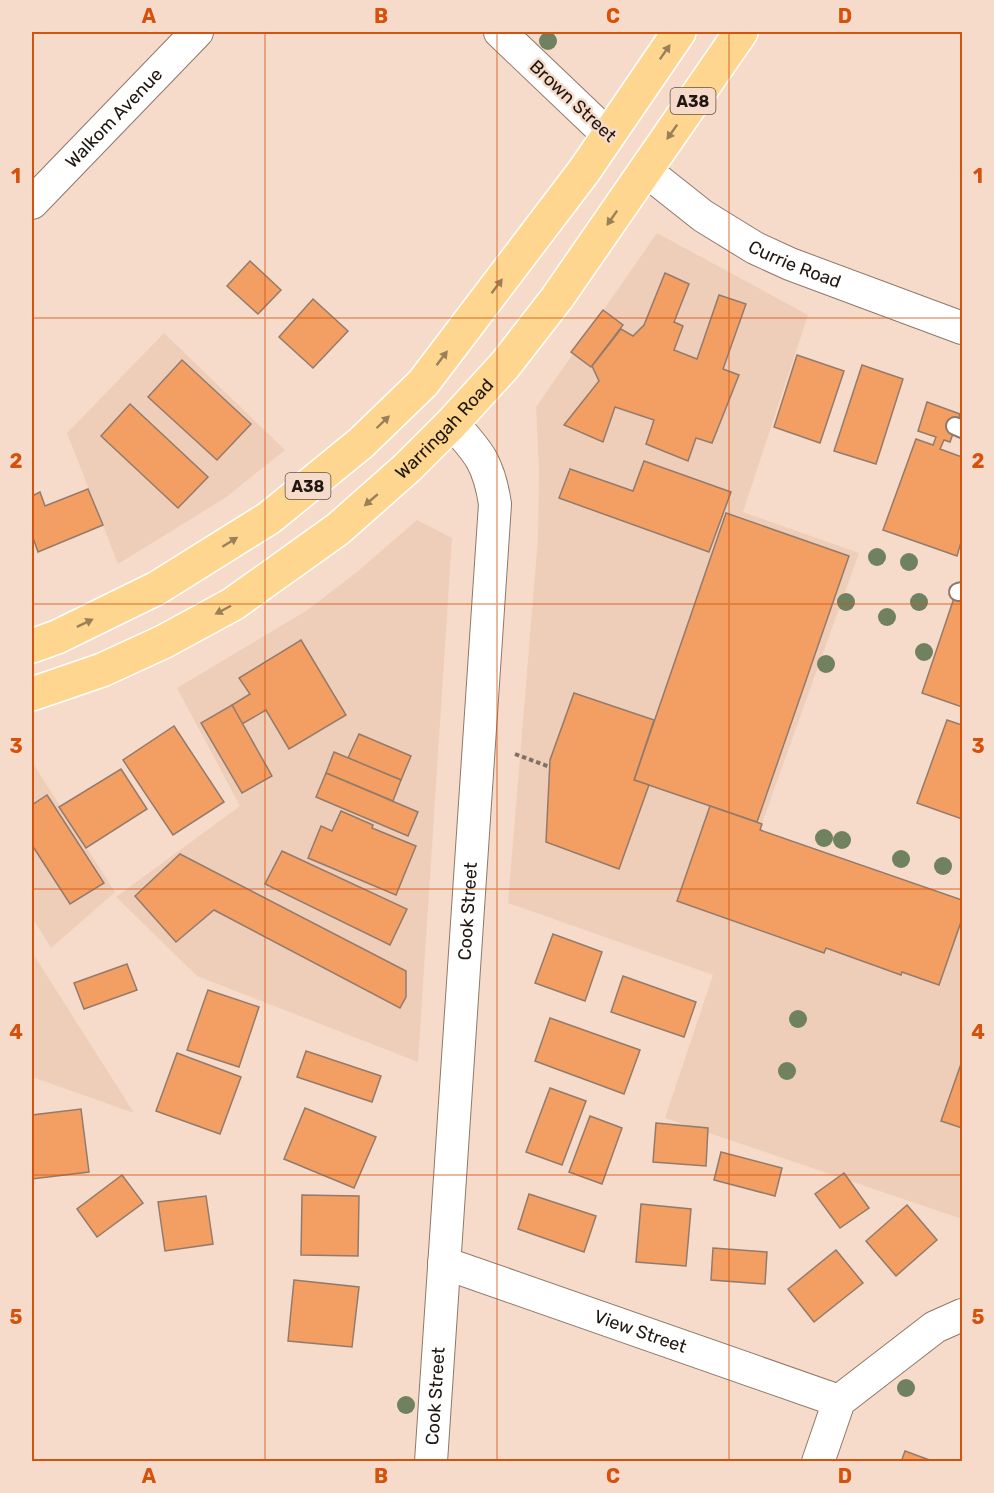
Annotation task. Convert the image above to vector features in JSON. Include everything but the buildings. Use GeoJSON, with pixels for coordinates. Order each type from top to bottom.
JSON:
{"type":"FeatureCollection","features":[{"type":"Feature","properties":{"kind":"highway","name":"A38"},"geometry":{"type":"LineString","coordinates":[[32,646],[57,637],[157,588],[268,518],[361,443],[423,383],[584,171],[679,32]]}},
{"type":"Feature","properties":{"kind":"highway","name":"Warringah Road"},"geometry":{"type":"LineString","coordinates":[[32,694],[102,670],[164,642],[233,604],[338,529],[408,467],[453,423],[505,365],[556,298],[741,32]]}},
{"type":"Feature","properties":{"kind":"highway","name":"Brown Street"},"geometry":{"type":"LineString","coordinates":[[609,135],[645,170]]}},
{"type":"Feature","properties":{"kind":"highway","name":"Cook Street"},"geometry":{"type":"LineString","coordinates":[[423,383],[453,423]]}},
{"type":"Feature","properties":{"kind":"street","name":"Walkom Avenue"},"geometry":{"type":"LineString","coordinates":[[32,203],[197,32]]}},
{"type":"Feature","properties":{"kind":"street","name":"Brown Street"},"geometry":{"type":"LineString","coordinates":[[500,32],[609,135]]}},
{"type":"Feature","properties":{"kind":"street","name":"Currie Road"},"geometry":{"type":"LineString","coordinates":[[645,170],[710,221],[755,248],[790,264],[963,328]]}},
{"type":"Feature","properties":{"kind":"street","name":"Cook Street"},"geometry":{"type":"LineString","coordinates":[[431,1461],[495,504],[493,488],[485,463],[477,450],[453,423]]}},
{"type":"Feature","properties":{"kind":"street","name":"View Street"},"geometry":{"type":"LineString","coordinates":[[444,1263],[838,1401]]}},
{"type":"Feature","properties":{"kind":"street"},"geometry":{"type":"LineString","coordinates":[[818,1461],[838,1401],[935,1328],[963,1315]]}},
{"type":"Feature","properties":{"kind":"path"},"geometry":{"type":"LineString","coordinates":[[515,754],[550,767]]}},
{"type":"Feature","properties":{"kind":"shaded area"},"geometry":{"type":"Polygon","coordinates":[[[657,233],[808,315],[743,512],[859,553],[760,829],[962,900],[962,1219],[665,1118],[713,975],[508,903],[538,538],[539,471],[536,407],[657,233]]]}},
{"type":"Feature","properties":{"kind":"shaded area"},"geometry":{"type":"Polygon","coordinates":[[[164,333],[285,450],[225,498],[118,564],[67,433],[164,333]]]}},
{"type":"Feature","properties":{"kind":"shaded area"},"geometry":{"type":"Polygon","coordinates":[[[417,520],[452,538],[418,1062],[197,976],[116,897],[240,806],[177,688],[306,611],[357,572],[417,520]]]}},
{"type":"Feature","properties":{"kind":"shaded area"},"geometry":{"type":"Polygon","coordinates":[[[32,762],[115,892],[51,948],[32,917],[32,762]]]}},
{"type":"Feature","properties":{"kind":"shaded area"},"geometry":{"type":"Polygon","coordinates":[[[32,952],[134,1113],[32,1077],[32,952]]]}}]}
